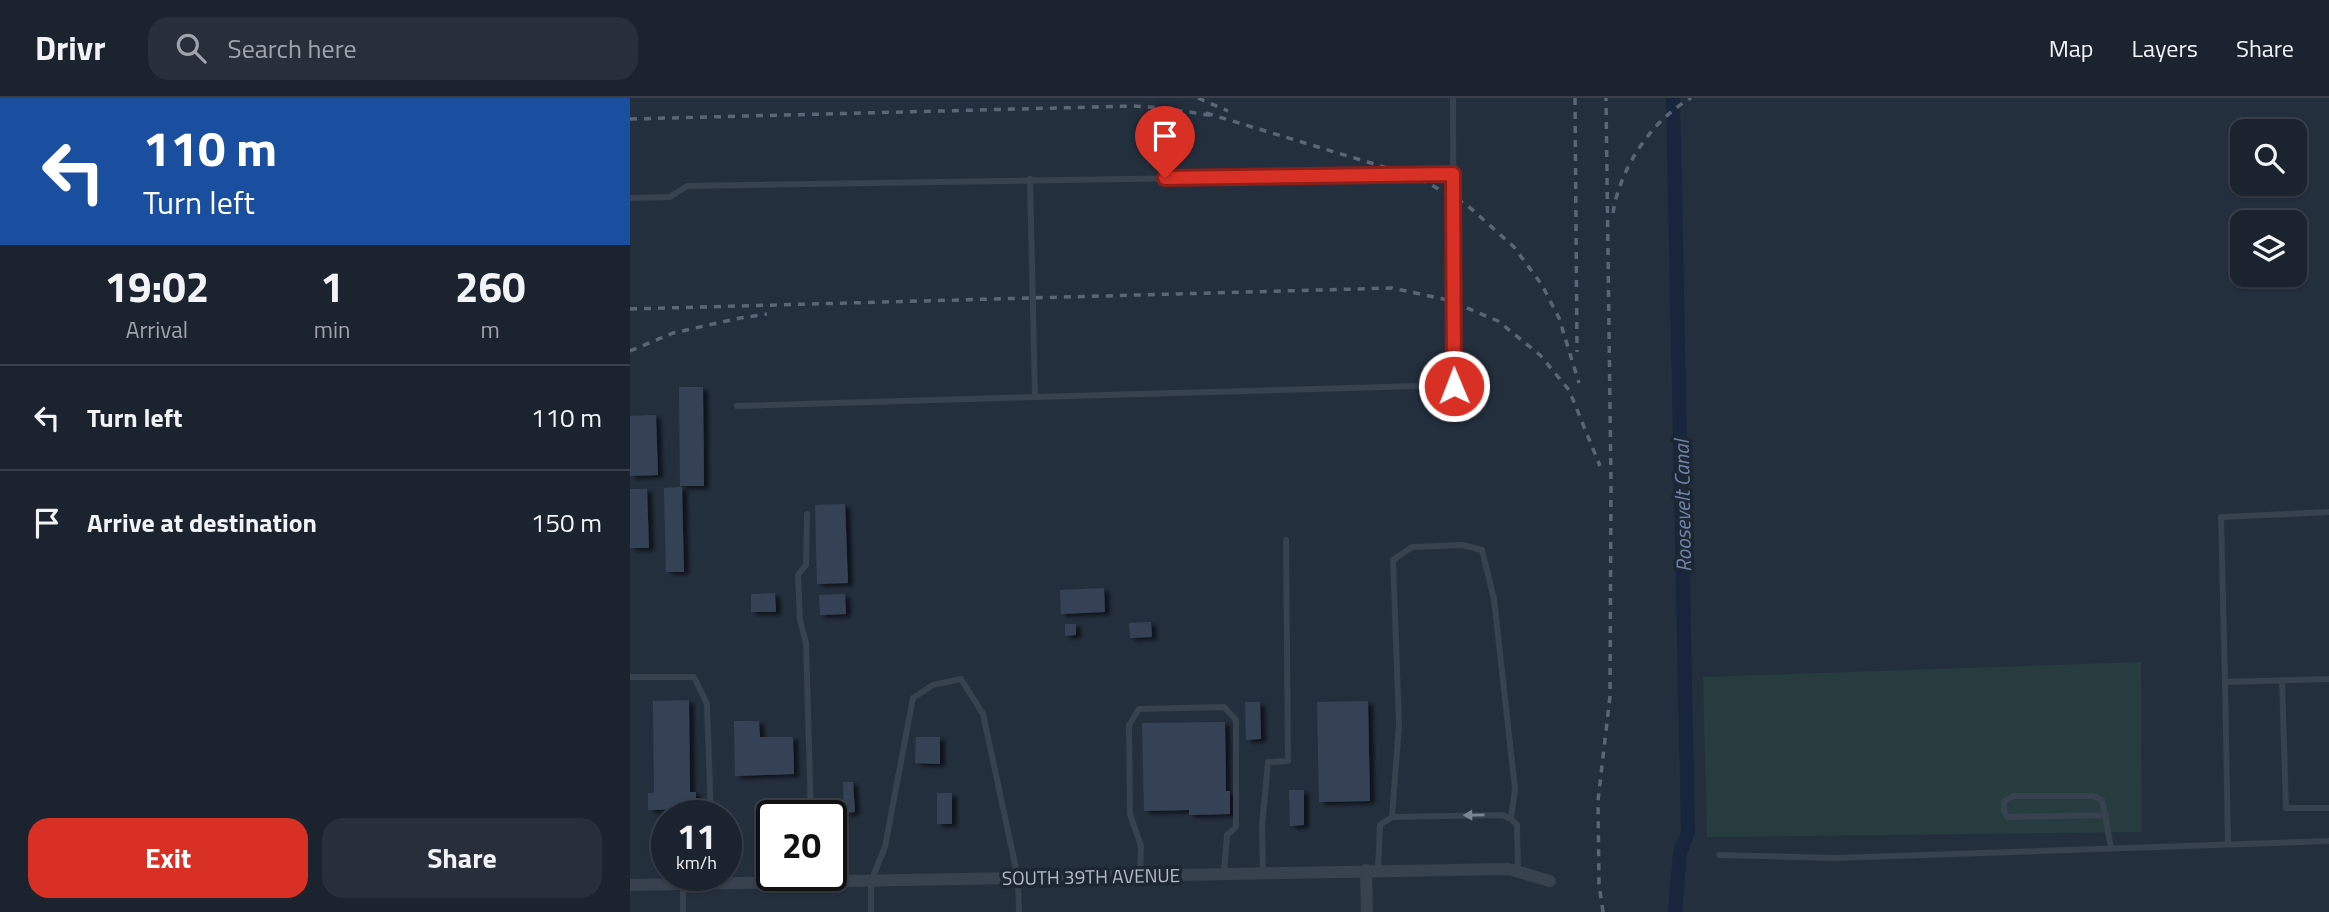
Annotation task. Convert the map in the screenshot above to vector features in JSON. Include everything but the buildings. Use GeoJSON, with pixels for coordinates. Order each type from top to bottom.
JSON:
{"type":"FeatureCollection","features":[{"type":"Feature","properties":{"kind":"street","name":"SOUTH 39TH AVENUE"},"geometry":{"type":"LineString","coordinates":[[847,880],[1509,869],[1550,881]]}},
{"type":"Feature","properties":{"kind":"street"},"geometry":{"type":"LineString","coordinates":[[1367,912],[1372,870]]}},
{"type":"Feature","properties":{"kind":"street","name":"SOUTH 39TH AVENUE"},"geometry":{"type":"LineString","coordinates":[[630,886],[651,885]]}},
{"type":"Feature","properties":{"kind":"lane"},"geometry":{"type":"LineString","coordinates":[[737,406],[1454,386],[1453,98]]}},
{"type":"Feature","properties":{"kind":"lane"},"geometry":{"type":"LineString","coordinates":[[630,198],[670,197],[687,186],[1453,174]]}},
{"type":"Feature","properties":{"kind":"lane"},"geometry":{"type":"LineString","coordinates":[[1030,179],[1035,397]]}},
{"type":"Feature","properties":{"kind":"lane"},"geometry":{"type":"LineString","coordinates":[[2228,844],[2221,517],[2329,512]]}},
{"type":"Feature","properties":{"kind":"lane"},"geometry":{"type":"LineString","coordinates":[[807,513],[806,565],[798,575],[800,620],[806,643],[811,800]]}},
{"type":"Feature","properties":{"kind":"lane"},"geometry":{"type":"LineString","coordinates":[[1262,873],[1262,826],[1268,762],[1288,761],[1286,540]]}},
{"type":"Feature","properties":{"kind":"lane"},"geometry":{"type":"LineString","coordinates":[[1392,817],[1399,725],[1393,560],[1412,547],[1463,545],[1482,550],[1494,599],[1516,789],[1511,819]]}},
{"type":"Feature","properties":{"kind":"lane"},"geometry":{"type":"LineString","coordinates":[[630,677],[694,677],[708,704],[711,800]]}},
{"type":"Feature","properties":{"kind":"lane"},"geometry":{"type":"LineString","coordinates":[[871,912],[871,881],[885,847],[913,698],[933,685],[961,679],[983,714],[1018,878],[1019,912]]}},
{"type":"Feature","properties":{"kind":"lane"},"geometry":{"type":"LineString","coordinates":[[2225,681],[2329,679]]}},
{"type":"Feature","properties":{"kind":"lane"},"geometry":{"type":"LineString","coordinates":[[2282,680],[2286,808],[2329,808]]}},
{"type":"Feature","properties":{"kind":"lane"},"geometry":{"type":"LineString","coordinates":[[1140,875],[1141,846],[1130,814],[1131,718],[1139,709],[1224,707],[1236,720],[1236,827],[1227,835],[1224,873]]}},
{"type":"Feature","properties":{"kind":"lane"},"geometry":{"type":"LineString","coordinates":[[2106,815],[2007,817],[2004,801],[2013,796],[2094,796],[2102,800],[2106,815],[2111,848]]}},
{"type":"Feature","properties":{"kind":"lane"},"geometry":{"type":"LineString","coordinates":[[1372,870],[1380,825],[1392,817],[1502,815],[1517,825],[1518,872]]}},
{"type":"Feature","properties":{"kind":"lane"},"geometry":{"type":"LineString","coordinates":[[1719,855],[1836,858],[2329,841]]}},
{"type":"Feature","properties":{"kind":"lane"},"geometry":{"type":"LineString","coordinates":[[683,891],[683,912]]}},
{"type":"Feature","properties":{"kind":"green space"},"geometry":{"type":"Polygon","coordinates":[[[2141,662],[2142,832],[1707,837],[1703,677],[2141,662]]]}},
{"type":"Feature","properties":{"kind":"waterway","name":"Roosevelt Canal"},"geometry":{"type":"LineString","coordinates":[[1673,98],[1688,833],[1680,852],[1675,912]]}},
{"type":"Feature","properties":{"kind":"railway"},"geometry":{"type":"LineString","coordinates":[[1198,98],[1228,111]]}},
{"type":"Feature","properties":{"kind":"railway"},"geometry":{"type":"LineString","coordinates":[[1575,98],[1577,352]]}},
{"type":"Feature","properties":{"kind":"railway"},"geometry":{"type":"LineString","coordinates":[[1603,912],[1599,884],[1598,801],[1610,696],[1611,484],[1606,98]]}},
{"type":"Feature","properties":{"kind":"railway"},"geometry":{"type":"LineString","coordinates":[[1613,213],[1623,179],[1640,147],[1663,119],[1691,98]]}},
{"type":"Feature","properties":{"kind":"railway"},"geometry":{"type":"LineString","coordinates":[[630,119],[1134,106],[1215,116]]}},
{"type":"Feature","properties":{"kind":"railway"},"geometry":{"type":"LineString","coordinates":[[1206,113],[1417,177],[1467,205],[1514,247],[1542,285],[1559,318],[1579,383]]}},
{"type":"Feature","properties":{"kind":"railway"},"geometry":{"type":"LineString","coordinates":[[630,309],[1392,288],[1448,300],[1498,321],[1540,355],[1569,390],[1600,466]]}},
{"type":"Feature","properties":{"kind":"railway"},"geometry":{"type":"LineString","coordinates":[[630,351],[673,333],[767,314]]}},
{"type":"Feature","properties":{"kind":"route"},"geometry":{"type":"LineString","coordinates":[[1165,178],[1453,174],[1454,386]]}}]}
